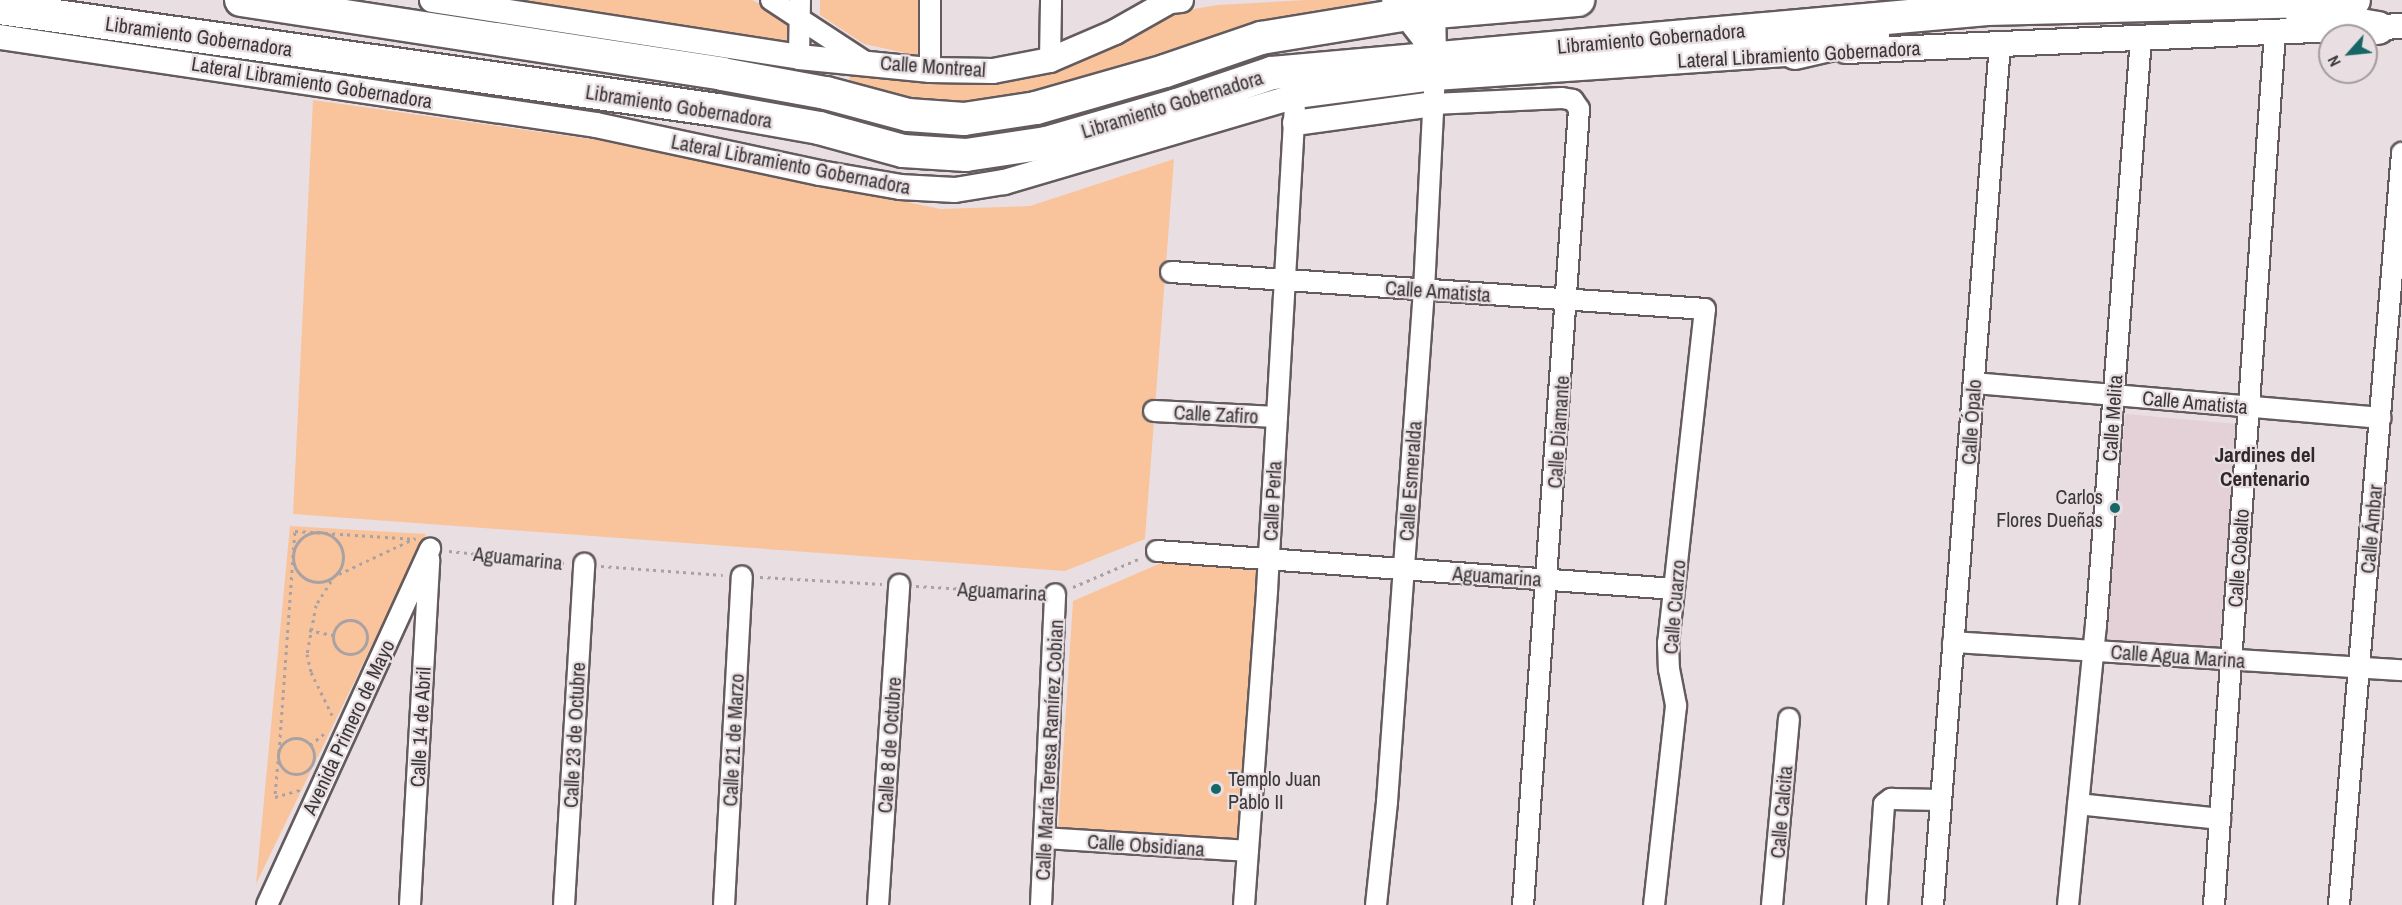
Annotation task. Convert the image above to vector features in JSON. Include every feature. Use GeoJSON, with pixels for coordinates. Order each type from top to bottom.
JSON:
{"type":"FeatureCollection","features":[{"type":"Feature","properties":{"kind":"highway","name":"Libramiento Gobernadora"},"geometry":{"type":"LineString","coordinates":[[241,0],[722,74],[826,93],[908,115],[964,119],[1036,108],[1165,71],[1261,38],[1418,5],[1578,0]]}},
{"type":"Feature","properties":{"kind":"highway","name":"Libramiento Gobernadora"},"geometry":{"type":"LineString","coordinates":[[0,8],[718,110],[819,128],[903,151],[966,155],[1046,144],[1177,105],[1272,73],[1436,67],[1987,9],[2354,0]]}},
{"type":"Feature","properties":{"kind":"highway"},"geometry":{"type":"LineString","coordinates":[[2227,3],[2390,27]]}},
{"type":"Feature","properties":{"kind":"highway"},"geometry":{"type":"LineString","coordinates":[[1795,53],[1987,9]]}},
{"type":"Feature","properties":{"kind":"street"},"geometry":{"type":"LineString","coordinates":[[432,0],[799,57],[864,61]]}},
{"type":"Feature","properties":{"kind":"street","name":"Calle Montreal"},"geometry":{"type":"LineString","coordinates":[[771,0],[800,8],[864,61],[930,70],[993,71],[1050,60],[1115,32],[1171,0]]}},
{"type":"Feature","properties":{"kind":"street"},"geometry":{"type":"LineString","coordinates":[[930,0],[930,70]]}},
{"type":"Feature","properties":{"kind":"street"},"geometry":{"type":"LineString","coordinates":[[1050,60],[1051,0]]}},
{"type":"Feature","properties":{"kind":"street"},"geometry":{"type":"LineString","coordinates":[[1171,0],[1180,0]]}},
{"type":"Feature","properties":{"kind":"street"},"geometry":{"type":"LineString","coordinates":[[1418,5],[1436,67]]}},
{"type":"Feature","properties":{"kind":"street","name":"Calle Esmeralda"},"geometry":{"type":"LineString","coordinates":[[1376,905],[1387,802],[1424,290],[1436,67],[1418,5]]}},
{"type":"Feature","properties":{"kind":"street"},"geometry":{"type":"LineString","coordinates":[[799,57],[800,8]]}},
{"type":"Feature","properties":{"kind":"street","name":"Lateral Libramiento Gobernadora"},"geometry":{"type":"LineString","coordinates":[[0,37],[596,125],[820,173],[900,187],[955,190],[1004,182],[1296,96],[1436,67],[2390,27]]}},
{"type":"Feature","properties":{"kind":"street","name":"Calle Cobalto"},"geometry":{"type":"LineString","coordinates":[[2214,905],[2275,32]]}},
{"type":"Feature","properties":{"kind":"street","name":"Calle Melita"},"geometry":{"type":"LineString","coordinates":[[2068,905],[2093,651],[2141,38]]}},
{"type":"Feature","properties":{"kind":"street","name":"Calle Ópalo"},"geometry":{"type":"LineString","coordinates":[[1933,905],[2000,44]]}},
{"type":"Feature","properties":{"kind":"street","name":"Calle Perla"},"geometry":{"type":"LineString","coordinates":[[1244,905],[1269,559],[1296,96]]}},
{"type":"Feature","properties":{"kind":"street","name":"Calle Diamante"},"geometry":{"type":"LineString","coordinates":[[1433,104],[1562,98],[1572,100],[1579,109],[1548,580],[1523,905]]}},
{"type":"Feature","properties":{"kind":"street"},"geometry":{"type":"LineString","coordinates":[[1294,123],[1433,104]]}},
{"type":"Feature","properties":{"kind":"street","name":"Calle Ámbar"},"geometry":{"type":"LineString","coordinates":[[2339,905],[2402,153]]}},
{"type":"Feature","properties":{"kind":"street","name":"Calle Amatista"},"geometry":{"type":"LineString","coordinates":[[1171,272],[1705,309]]}},
{"type":"Feature","properties":{"kind":"street","name":"Calle Cuarzo"},"geometry":{"type":"LineString","coordinates":[[1654,905],[1676,706],[1669,669],[1668,643],[1705,309]]}},
{"type":"Feature","properties":{"kind":"street","name":"Calle Amatista"},"geometry":{"type":"LineString","coordinates":[[1974,383],[2380,418]]}},
{"type":"Feature","properties":{"kind":"street","name":"Calle Zafiro"},"geometry":{"type":"LineString","coordinates":[[1154,411],[1277,417]]}},
{"type":"Feature","properties":{"kind":"street","name":"Avenida Primero de Mayo"},"geometry":{"type":"LineString","coordinates":[[274,904],[422,543]]}},
{"type":"Feature","properties":{"kind":"street","name":"Calle 14 de Abril"},"geometry":{"type":"LineString","coordinates":[[410,905],[422,543]]}},
{"type":"Feature","properties":{"kind":"street","name":"Aguamarina"},"geometry":{"type":"LineString","coordinates":[[1157,551],[1674,589]]}},
{"type":"Feature","properties":{"kind":"street","name":"Calle 23 de Octubre"},"geometry":{"type":"LineString","coordinates":[[564,905],[584,564]]}},
{"type":"Feature","properties":{"kind":"street","name":"Calle 21 de Marzo"},"geometry":{"type":"LineString","coordinates":[[724,905],[742,576]]}},
{"type":"Feature","properties":{"kind":"street","name":"Calle 8 de Octubre"},"geometry":{"type":"LineString","coordinates":[[878,905],[899,585]]}},
{"type":"Feature","properties":{"kind":"street","name":"Calle María Teresa Ramírez Cobian"},"geometry":{"type":"LineString","coordinates":[[1041,905],[1055,594]]}},
{"type":"Feature","properties":{"kind":"street","name":"Calle Agua Marina"},"geometry":{"type":"LineString","coordinates":[[1953,642],[2402,670]]}},
{"type":"Feature","properties":{"kind":"street","name":"Calle Calcita"},"geometry":{"type":"LineString","coordinates":[[1772,905],[1789,719]]}},
{"type":"Feature","properties":{"kind":"street"},"geometry":{"type":"LineString","coordinates":[[1877,905],[1884,804],[1891,799],[1941,800]]}},
{"type":"Feature","properties":{"kind":"street"},"geometry":{"type":"LineString","coordinates":[[2078,804],[2220,819]]}},
{"type":"Feature","properties":{"kind":"street","name":"Calle Obsidiana"},"geometry":{"type":"LineString","coordinates":[[1044,838],[1248,851]]}},
{"type":"Feature","properties":{"kind":"path","name":"Aguamarina"},"geometry":{"type":"LineString","coordinates":[[292,558],[295,531],[322,532],[584,564],[742,576],[1055,594],[1157,551]]}},
{"type":"Feature","properties":{"kind":"path"},"geometry":{"type":"LineString","coordinates":[[302,789],[275,797],[292,558],[296,544],[301,538],[322,532],[336,539],[340,545],[343,560],[338,574]]}},
{"type":"Feature","properties":{"kind":"path"},"geometry":{"type":"LineString","coordinates":[[292,558],[297,573],[310,582],[325,582],[338,574],[422,543]]}},
{"type":"Feature","properties":{"kind":"path"},"geometry":{"type":"LineString","coordinates":[[332,579],[316,605],[309,630],[307,654],[311,672],[333,718]]}},
{"type":"Feature","properties":{"kind":"path"},"geometry":{"type":"LineString","coordinates":[[354,620],[367,631],[367,643],[360,652],[349,655],[335,646],[333,635],[338,625],[354,620]]}},
{"type":"Feature","properties":{"kind":"path"},"geometry":{"type":"LineString","coordinates":[[309,630],[333,635]]}},
{"type":"Feature","properties":{"kind":"path"},"geometry":{"type":"LineString","coordinates":[[310,746],[327,731]]}},
{"type":"Feature","properties":{"kind":"path"},"geometry":{"type":"LineString","coordinates":[[278,758],[284,769],[301,774],[313,761],[310,746],[301,739],[290,740],[279,752]]}},
{"type":"Feature","properties":{"kind":"shaded area"},"geometry":{"type":"Polygon","coordinates":[[[495,0],[752,0],[791,19],[787,44],[495,0]]]}},
{"type":"Feature","properties":{"kind":"shaded area"},"geometry":{"type":"Polygon","coordinates":[[[820,0],[919,0],[919,56],[864,44],[820,15],[820,0]]]}},
{"type":"Feature","properties":{"kind":"shaded area"},"geometry":{"type":"Polygon","coordinates":[[[1306,0],[1370,0],[1370,5],[1317,10],[1249,25],[1035,92],[992,101],[944,103],[901,99],[848,84],[851,72],[975,81],[1181,11],[1218,5],[1306,0]]]}},
{"type":"Feature","properties":{"kind":"shaded area"},"geometry":{"type":"Polygon","coordinates":[[[313,100],[597,140],[941,209],[1030,206],[1174,159],[1145,539],[1065,571],[293,514],[313,100]]]}},
{"type":"Feature","properties":{"kind":"shaded area"},"geometry":{"type":"Polygon","coordinates":[[[2125,414],[2237,424],[2219,650],[2107,640],[2125,414]]]}},
{"type":"Feature","properties":{"kind":"shaded area"},"geometry":{"type":"Polygon","coordinates":[[[290,526],[426,534],[256,884],[290,526]]]}},
{"type":"Feature","properties":{"kind":"shaded area"},"geometry":{"type":"Polygon","coordinates":[[[1161,563],[1259,568],[1242,843],[1058,831],[1073,601],[1161,563]]]}},
{"type":"Feature","properties":{"kind":"place","name":"Carlos Flores Dueñas"},"geometry":{"type":"Point","coordinates":[2115,508]}},
{"type":"Feature","properties":{"kind":"place","name":"Templo Juan Pablo II"},"geometry":{"type":"Point","coordinates":[1216,789]}},
{"type":"Feature","properties":{"kind":"district","name":"Jardines del Centenario"},"geometry":{"type":"Point","coordinates":[2265,467]}}]}
